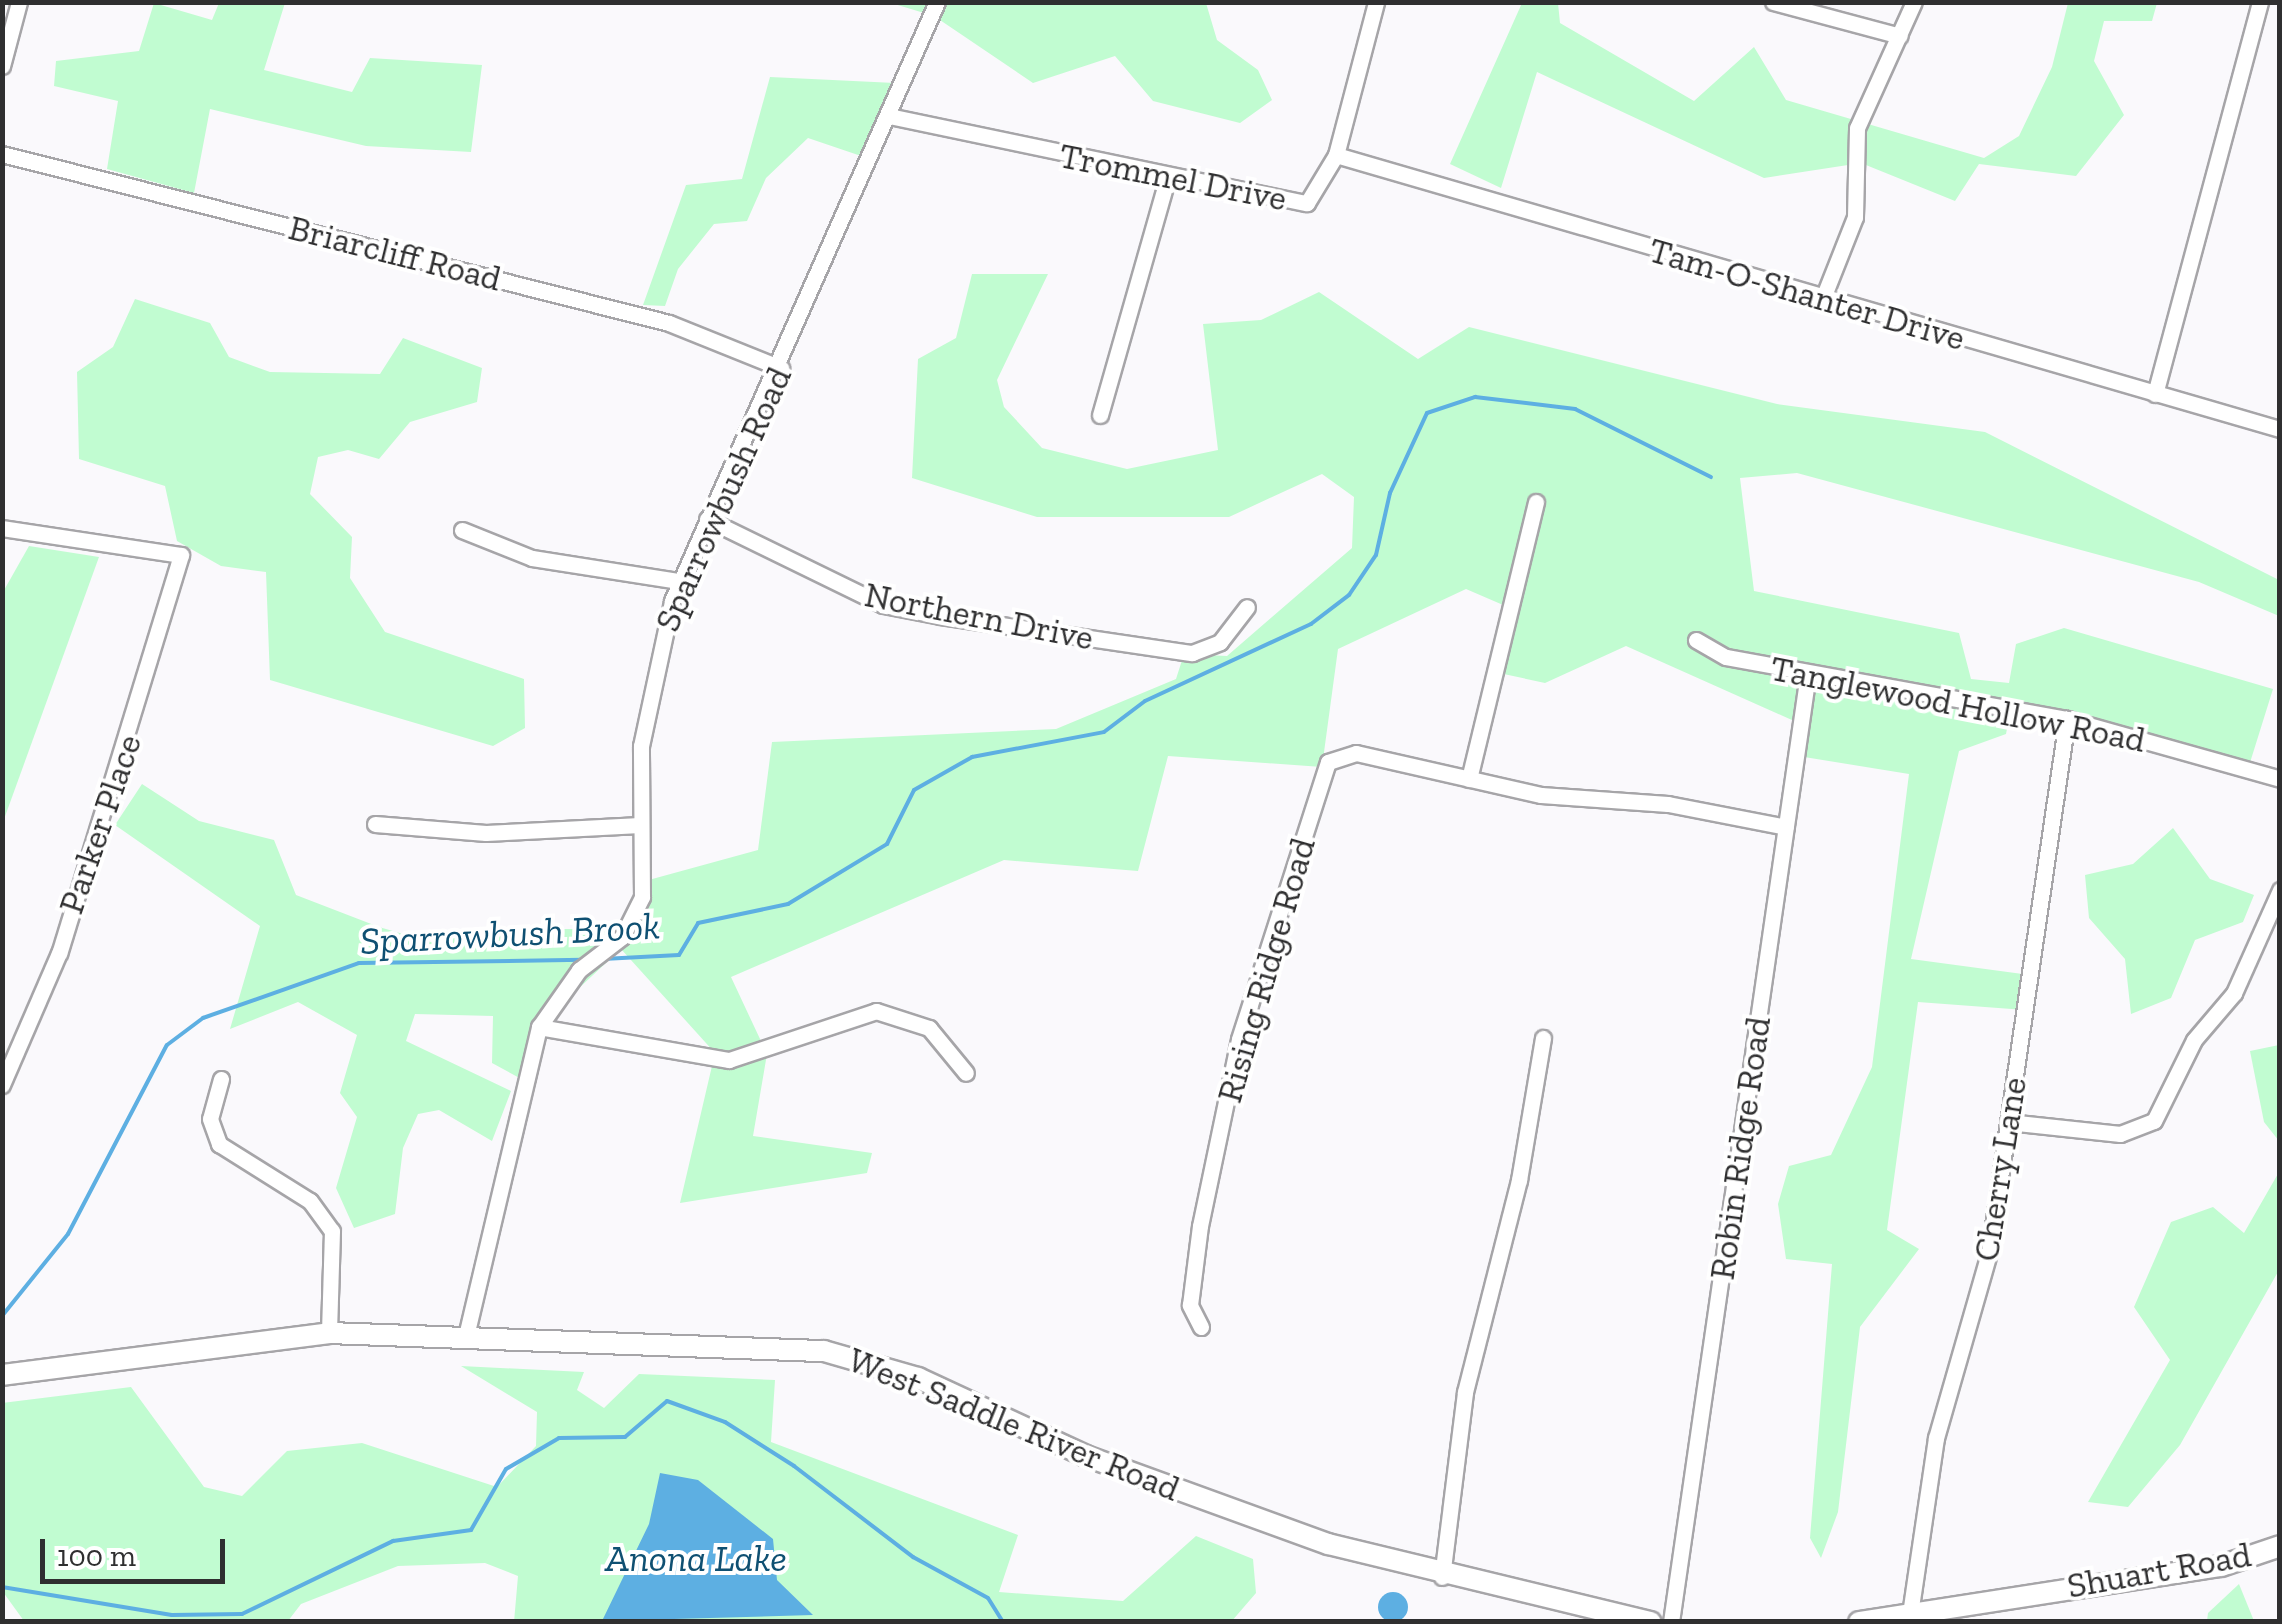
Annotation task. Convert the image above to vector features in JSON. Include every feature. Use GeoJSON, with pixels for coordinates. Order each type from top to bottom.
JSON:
{"type":"FeatureCollection","features":[{"type":"Feature","properties":{"kind":"street"},"geometry":{"type":"LineString","coordinates":[[2,66],[20,2]]}},
{"type":"Feature","properties":{"kind":"street","name":"Sparrowbush Road"},"geometry":{"type":"LineString","coordinates":[[466,1336],[539,1027],[585,966],[605,952],[642,897],[640,824],[645,707],[679,581],[782,368],[937,2]]}},
{"type":"Feature","properties":{"kind":"street","name":"Trommel Drive"},"geometry":{"type":"LineString","coordinates":[[889,116],[1307,203],[1336,155],[1376,2]]}},
{"type":"Feature","properties":{"kind":"street"},"geometry":{"type":"LineString","coordinates":[[1773,2],[1900,36]]}},
{"type":"Feature","properties":{"kind":"street"},"geometry":{"type":"LineString","coordinates":[[1823,298],[1855,217],[1854,146],[1874,90],[1914,2]]}},
{"type":"Feature","properties":{"kind":"street"},"geometry":{"type":"LineString","coordinates":[[2155,394],[2260,2]]}},
{"type":"Feature","properties":{"kind":"street","name":"Briarcliff Road"},"geometry":{"type":"LineString","coordinates":[[2,154],[670,323],[782,368]]}},
{"type":"Feature","properties":{"kind":"street","name":"Tam-O-Shanter Drive"},"geometry":{"type":"LineString","coordinates":[[1336,155],[2280,429]]}},
{"type":"Feature","properties":{"kind":"street"},"geometry":{"type":"LineString","coordinates":[[1100,414],[1168,177]]}},
{"type":"Feature","properties":{"kind":"street"},"geometry":{"type":"LineString","coordinates":[[1536,502],[1469,778],[1786,827]]}},
{"type":"Feature","properties":{"kind":"street","name":"Northern Drive"},"geometry":{"type":"LineString","coordinates":[[707,519],[883,605],[940,616],[1192,653],[1220,642],[1247,607]]}},
{"type":"Feature","properties":{"kind":"street","name":"Parker Place"},"geometry":{"type":"LineString","coordinates":[[2,528],[181,556],[59,953],[2,1086]]}},
{"type":"Feature","properties":{"kind":"street"},"geometry":{"type":"LineString","coordinates":[[462,530],[532,558],[679,581]]}},
{"type":"Feature","properties":{"kind":"street","name":"Tanglewood Hollow Road"},"geometry":{"type":"LineString","coordinates":[[1696,640],[1726,657],[2067,719],[2280,780]]}},
{"type":"Feature","properties":{"kind":"street","name":"Robin Ridge Road"},"geometry":{"type":"LineString","coordinates":[[1671,1622],[1808,674]]}},
{"type":"Feature","properties":{"kind":"street","name":"Cherry Lane"},"geometry":{"type":"LineString","coordinates":[[1910,1614],[1921,1508],[1979,1298],[2067,719]]}},
{"type":"Feature","properties":{"kind":"street","name":"Rising Ridge Road"},"geometry":{"type":"LineString","coordinates":[[1201,1327],[1190,1305],[1200,1226],[1239,1040],[1300,866],[1316,780],[1328,762],[1356,752],[1469,778]]}},
{"type":"Feature","properties":{"kind":"street"},"geometry":{"type":"LineString","coordinates":[[376,824],[471,833],[640,824]]}},
{"type":"Feature","properties":{"kind":"street"},"geometry":{"type":"LineString","coordinates":[[2008,1122],[2120,1134],[2154,1120],[2194,1040],[2234,993],[2280,890]]}},
{"type":"Feature","properties":{"kind":"street"},"geometry":{"type":"LineString","coordinates":[[539,1027],[728,1060],[876,1011],[930,1028],[966,1073]]}},
{"type":"Feature","properties":{"kind":"street"},"geometry":{"type":"LineString","coordinates":[[1442,1577],[1464,1392],[1519,1180],[1542,1038]]}},
{"type":"Feature","properties":{"kind":"street"},"geometry":{"type":"LineString","coordinates":[[222,1079],[210,1119],[218,1144],[310,1201],[332,1231],[329,1333]]}},
{"type":"Feature","properties":{"kind":"street","name":"West Saddle River Road"},"geometry":{"type":"LineString","coordinates":[[2,1374],[329,1333],[841,1354],[935,1385],[1086,1456],[1442,1577],[1651,1622]]}},
{"type":"Feature","properties":{"kind":"street","name":"Shuart Road"},"geometry":{"type":"LineString","coordinates":[[1932,1616],[2038,1592],[2221,1566],[2280,1546]]}},
{"type":"Feature","properties":{"kind":"street"},"geometry":{"type":"LineString","coordinates":[[1859,1622],[1910,1614],[1932,1616]]}},
{"type":"Feature","properties":{"kind":"green space"},"geometry":{"type":"Polygon","coordinates":[[[154,3],[212,20],[219,3],[285,3],[264,70],[352,92],[370,58],[482,65],[471,152],[366,146],[210,109],[194,193],[107,169],[118,101],[54,86],[56,61],[139,51],[154,3]]]}},
{"type":"Feature","properties":{"kind":"green space"},"geometry":{"type":"Polygon","coordinates":[[[891,3],[1206,3],[1217,40],[1258,70],[1272,100],[1240,123],[1153,101],[1115,56],[1033,83],[934,16],[891,3]]]}},
{"type":"Feature","properties":{"kind":"green space"},"geometry":{"type":"Polygon","coordinates":[[[1522,3],[1558,3],[1560,23],[1694,101],[1754,47],[1786,100],[1984,158],[2019,136],[2052,67],[2068,3],[2157,3],[2152,21],[2104,21],[2094,61],[2124,115],[2076,176],[1979,164],[1955,201],[1861,163],[1764,178],[1537,72],[1501,188],[1450,164],[1522,3]]]}},
{"type":"Feature","properties":{"kind":"green space"},"geometry":{"type":"Polygon","coordinates":[[[770,77],[895,83],[864,157],[808,138],[766,178],[747,221],[714,224],[678,269],[665,306],[643,305],[686,185],[742,179],[770,77]]]}},
{"type":"Feature","properties":{"kind":"green space"},"geometry":{"type":"Polygon","coordinates":[[[972,274],[1048,274],[997,380],[1004,407],[1042,448],[1127,469],[1218,450],[1203,324],[1261,320],[1319,292],[1418,359],[1469,327],[1777,404],[1985,432],[2279,580],[2279,616],[2199,582],[1797,473],[1740,478],[1754,591],[1959,633],[1971,679],[2009,683],[2016,644],[2064,628],[2273,689],[2248,769],[2010,713],[2006,734],[1959,751],[1911,959],[2030,975],[2025,1010],[1918,1002],[1887,1230],[1919,1249],[1860,1327],[1838,1512],[1821,1558],[1810,1538],[1832,1264],[1786,1259],[1778,1204],[1789,1166],[1831,1155],[1872,1067],[1909,774],[1798,756],[1803,725],[1626,646],[1545,683],[1499,673],[1517,611],[1466,589],[1338,649],[1322,767],[1168,756],[1138,871],[1004,860],[731,977],[767,1054],[753,1136],[872,1153],[867,1173],[680,1203],[715,1053],[621,949],[535,1029],[525,1081],[492,1063],[493,1016],[415,1014],[406,1041],[511,1091],[492,1141],[439,1110],[418,1114],[403,1148],[395,1214],[354,1228],[336,1188],[357,1117],[340,1093],[357,1035],[298,1002],[230,1029],[260,926],[115,825],[142,784],[199,821],[274,840],[296,895],[379,927],[441,945],[466,929],[633,929],[645,881],[758,850],[772,742],[1056,729],[1176,679],[1184,654],[1227,656],[1352,548],[1354,497],[1322,474],[1229,517],[1037,517],[912,478],[918,359],[956,338],[972,274]]]}},
{"type":"Feature","properties":{"kind":"green space"},"geometry":{"type":"Polygon","coordinates":[[[135,299],[210,323],[229,357],[270,372],[380,374],[403,338],[482,368],[477,402],[410,422],[379,459],[348,450],[318,457],[310,494],[352,537],[350,578],[385,632],[524,679],[525,728],[493,746],[270,680],[266,572],[221,566],[177,541],[165,486],[79,459],[77,372],[113,347],[135,299]]]}},
{"type":"Feature","properties":{"kind":"green space"},"geometry":{"type":"Polygon","coordinates":[[[29,546],[99,557],[3,822],[3,592],[29,546]]]}},
{"type":"Feature","properties":{"kind":"green space"},"geometry":{"type":"Polygon","coordinates":[[[2173,828],[2210,879],[2254,895],[2243,922],[2195,940],[2171,998],[2131,1014],[2125,959],[2089,918],[2085,875],[2133,864],[2173,828]]]}},
{"type":"Feature","properties":{"kind":"green space"},"geometry":{"type":"Polygon","coordinates":[[[2280,1045],[2279,1141],[2264,1122],[2250,1051],[2280,1045]]]}},
{"type":"Feature","properties":{"kind":"green space"},"geometry":{"type":"Polygon","coordinates":[[[2279,1172],[2279,1270],[2180,1445],[2128,1507],[2088,1502],[2170,1360],[2134,1307],[2171,1222],[2213,1207],[2244,1233],[2279,1172]]]}},
{"type":"Feature","properties":{"kind":"green space"},"geometry":{"type":"Polygon","coordinates":[[[461,1366],[584,1372],[577,1390],[604,1408],[639,1374],[775,1380],[771,1442],[1018,1535],[999,1592],[1123,1601],[1196,1536],[1253,1559],[1256,1593],[1231,1622],[514,1622],[518,1576],[485,1563],[398,1566],[301,1604],[288,1621],[24,1621],[3,1592],[2,1403],[131,1387],[204,1487],[242,1496],[287,1451],[362,1443],[497,1487],[536,1446],[537,1412],[461,1366]]]}},
{"type":"Feature","properties":{"kind":"green space"},"geometry":{"type":"Polygon","coordinates":[[[2239,1584],[2254,1621],[2207,1621],[2208,1613],[2239,1584]]]}},
{"type":"Feature","properties":{"kind":"water","name":"Anona Lake"},"geometry":{"type":"Polygon","coordinates":[[[660,1473],[698,1480],[773,1539],[777,1580],[813,1615],[602,1621],[649,1524],[660,1473]]]}},
{"type":"Feature","properties":{"kind":"water"},"geometry":{"type":"Polygon","coordinates":[[[1393,1592],[1404,1596],[1408,1607],[1404,1618],[1393,1622],[1382,1618],[1378,1607],[1382,1596],[1393,1592]]]}},
{"type":"Feature","properties":{"kind":"waterway","name":"Sparrowbush Brook"},"geometry":{"type":"LineString","coordinates":[[603,959],[679,955],[698,923],[788,904],[887,844],[914,790],[972,757],[1104,732],[1145,701],[1311,624],[1349,595],[1376,555],[1390,493],[1427,413],[1475,397],[1575,409],[1711,477]]}},
{"type":"Feature","properties":{"kind":"waterway","name":"Sparrowbush Brook"},"geometry":{"type":"LineString","coordinates":[[2,1316],[68,1234],[167,1045],[203,1018],[359,963],[583,960]]}},
{"type":"Feature","properties":{"kind":"waterway"},"geometry":{"type":"LineString","coordinates":[[2,1587],[172,1615],[242,1614],[393,1541],[471,1530],[506,1469],[559,1438],[625,1437],[667,1401],[725,1422],[794,1466],[913,1557],[988,1598],[1003,1622]]}}]}
